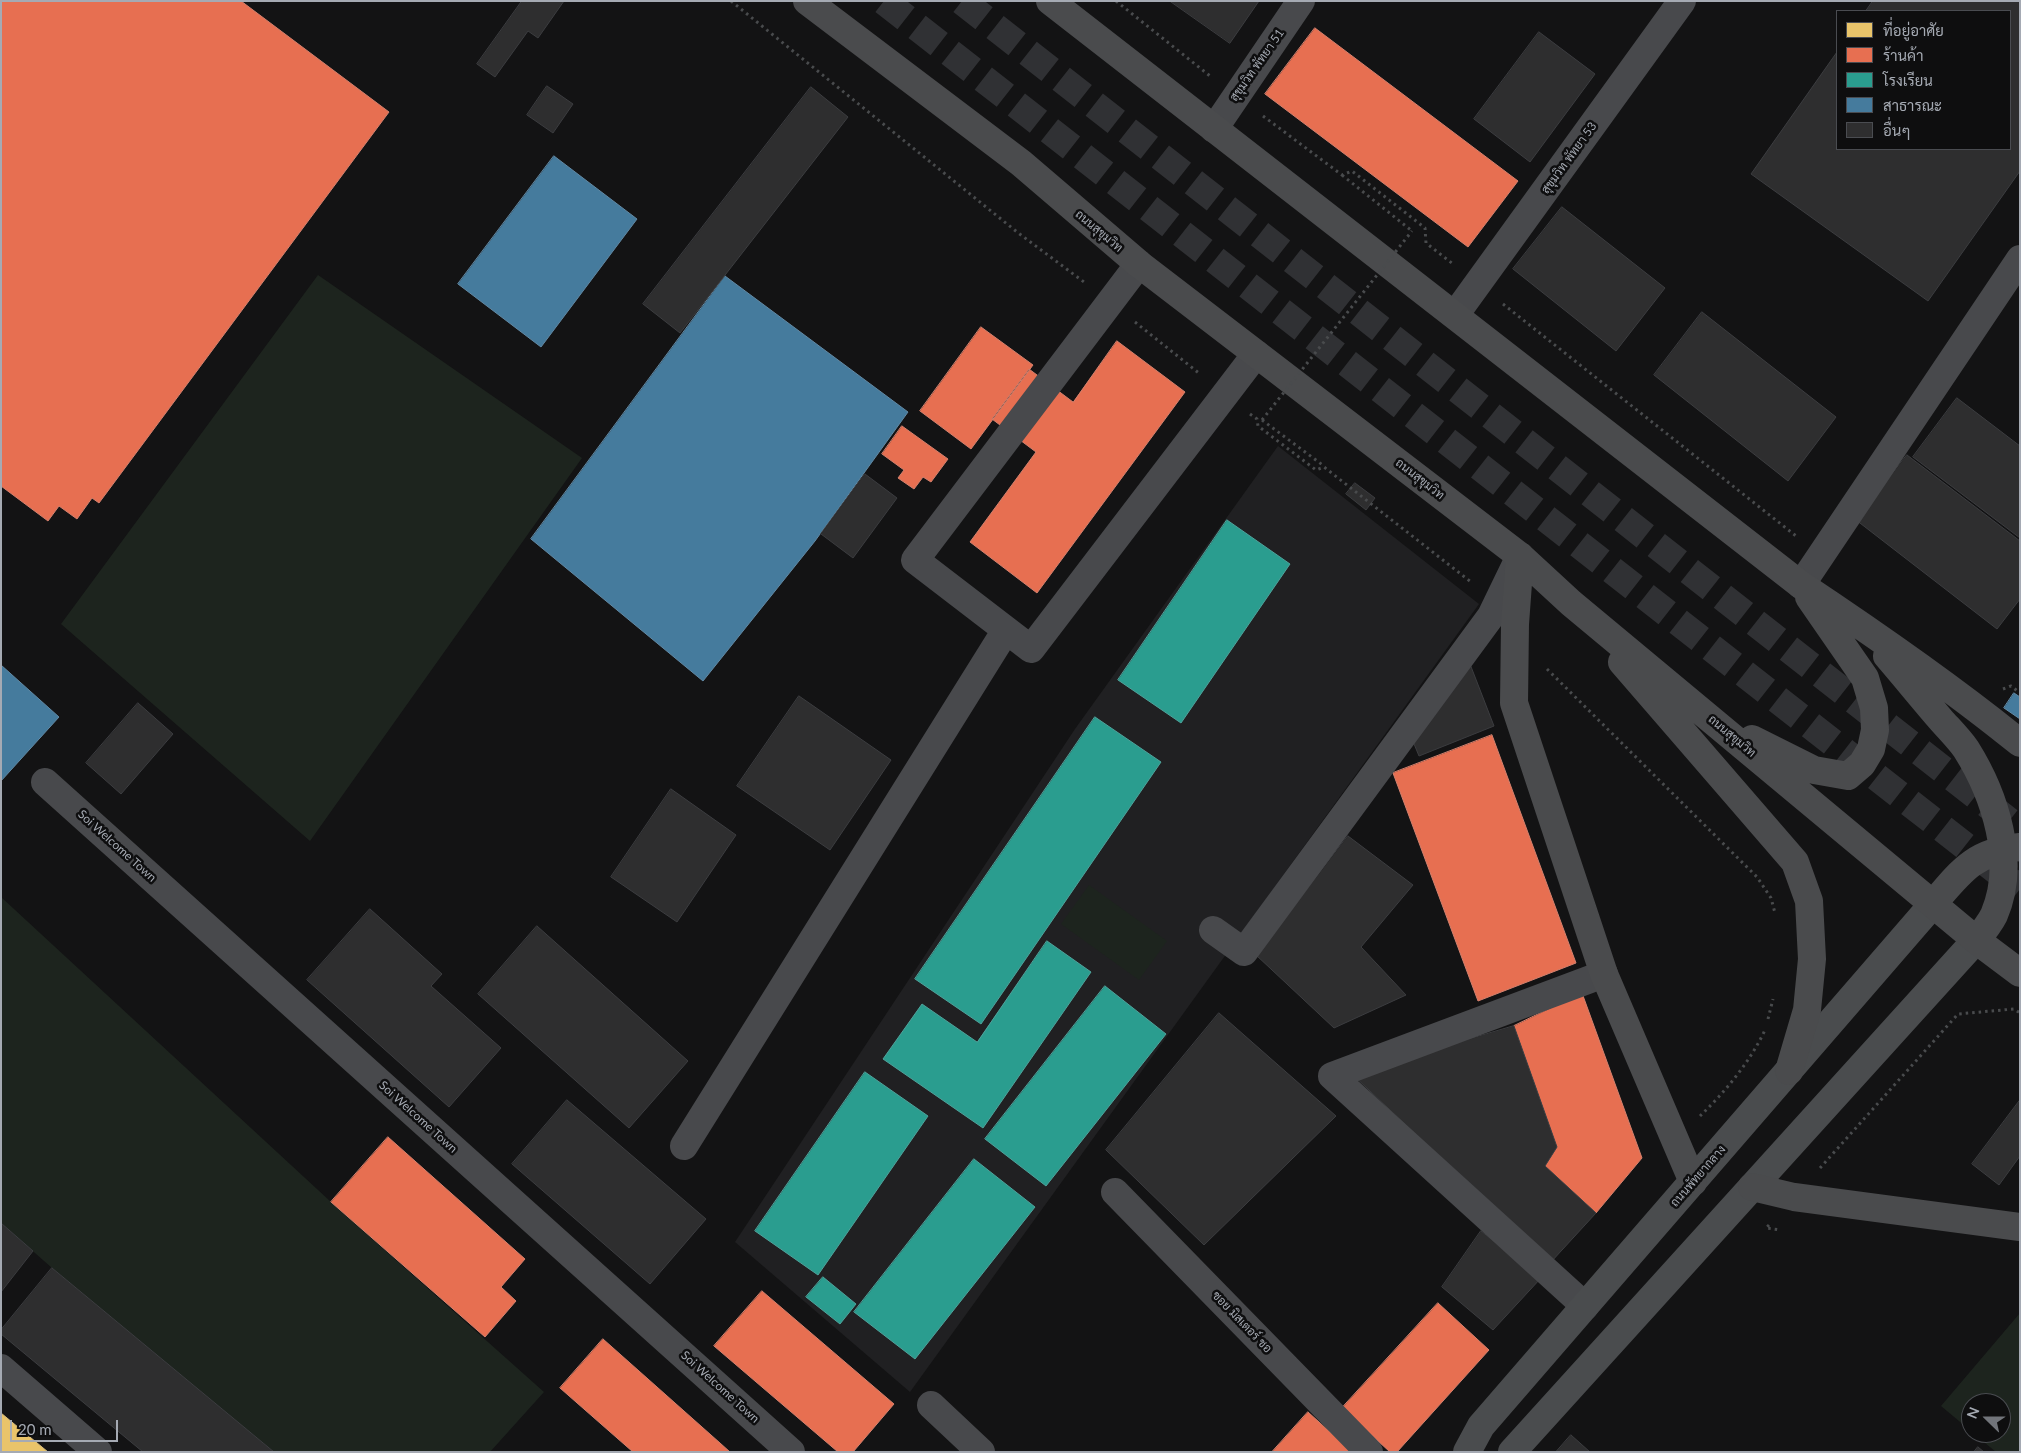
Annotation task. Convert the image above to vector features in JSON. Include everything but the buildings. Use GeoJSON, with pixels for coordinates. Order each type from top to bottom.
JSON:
{"type":"FeatureCollection","features":[{"type":"Feature","properties":{"kind":"highway","name":"ถนนสุขุมวิท"},"geometry":{"type":"LineString","coordinates":[[807,1],[1021,163],[1139,264],[1520,556],[1571,603],[1976,940],[2020,973]]}},
{"type":"Feature","properties":{"kind":"highway"},"geometry":{"type":"LineString","coordinates":[[1050,1],[1801,585],[1860,624],[1973,705],[2020,743]]}},
{"type":"Feature","properties":{"kind":"highway"},"geometry":{"type":"LineString","coordinates":[[1520,556],[1515,624],[1514,703],[1604,974],[1693,1182]]}},
{"type":"Feature","properties":{"kind":"highway"},"geometry":{"type":"LineString","coordinates":[[1708,716],[1814,770],[1848,776],[1862,764],[1872,749],[1875,730],[1874,708],[1865,678],[1801,585]]}},
{"type":"Feature","properties":{"kind":"highway"},"geometry":{"type":"LineString","coordinates":[[1571,603],[1795,862],[1809,901],[1812,959],[1807,1010],[1789,1071]]}},
{"type":"Feature","properties":{"kind":"highway"},"geometry":{"type":"LineString","coordinates":[[1860,624],[1965,748],[2011,848],[2004,867],[1999,898],[1989,925],[1976,940]]}},
{"type":"Feature","properties":{"kind":"highway"},"geometry":{"type":"LineString","coordinates":[[1933,904],[1970,864],[1980,857],[2011,848]]}},
{"type":"Feature","properties":{"kind":"highway"},"geometry":{"type":"LineString","coordinates":[[1752,1187],[1794,1197],[2020,1227]]}},
{"type":"Feature","properties":{"kind":"main road","name":"ถนนพัทยากลาง"},"geometry":{"type":"LineString","coordinates":[[1467,1452],[1481,1426],[1933,904]]}},
{"type":"Feature","properties":{"kind":"main road"},"geometry":{"type":"LineString","coordinates":[[1512,1452],[1976,940]]}},
{"type":"Feature","properties":{"kind":"street","name":"สุขุมวิท พัทยา 51"},"geometry":{"type":"LineString","coordinates":[[1214,129],[1302,1]]}},
{"type":"Feature","properties":{"kind":"street","name":"สุขุมวิท พัทยา 53"},"geometry":{"type":"LineString","coordinates":[[1455,315],[1682,1]]}},
{"type":"Feature","properties":{"kind":"street"},"geometry":{"type":"LineString","coordinates":[[1801,585],[2020,260]]}},
{"type":"Feature","properties":{"kind":"street"},"geometry":{"type":"LineString","coordinates":[[1139,264],[915,560],[1032,649],[1256,354]]}},
{"type":"Feature","properties":{"kind":"street"},"geometry":{"type":"LineString","coordinates":[[1213,930],[1244,952],[1491,616],[1520,556]]}},
{"type":"Feature","properties":{"kind":"street"},"geometry":{"type":"LineString","coordinates":[[684,1146],[1006,630]]}},
{"type":"Feature","properties":{"kind":"street","name":"Soi Welcome Town"},"geometry":{"type":"LineString","coordinates":[[45,782],[791,1452]]}},
{"type":"Feature","properties":{"kind":"street"},"geometry":{"type":"LineString","coordinates":[[1585,1306],[1332,1076],[1604,974]]}},
{"type":"Feature","properties":{"kind":"street","name":"ซอย มิสเตอร์ ชอ"},"geometry":{"type":"LineString","coordinates":[[1115,1192],[1369,1452]]}},
{"type":"Feature","properties":{"kind":"street"},"geometry":{"type":"LineString","coordinates":[[1,1368],[98,1452]]}},
{"type":"Feature","properties":{"kind":"street"},"geometry":{"type":"LineString","coordinates":[[931,1405],[981,1452]]}},
{"type":"Feature","properties":{"kind":"path"},"geometry":{"type":"LineString","coordinates":[[1116,1],[1412,231],[1262,420],[1324,467]]}},
{"type":"Feature","properties":{"kind":"path"},"geometry":{"type":"LineString","coordinates":[[1342,175],[1352,171],[1425,228],[1426,243],[1820,555]]}},
{"type":"Feature","properties":{"kind":"path"},"geometry":{"type":"LineString","coordinates":[[1543,665],[1757,876],[1771,898],[1777,920]]}},
{"type":"Feature","properties":{"kind":"path"},"geometry":{"type":"LineString","coordinates":[[2002,689],[2011,686],[2020,693]]}},
{"type":"Feature","properties":{"kind":"path"},"geometry":{"type":"LineString","coordinates":[[1674,1140],[1713,1104],[1746,1063],[1764,1031],[1774,990]]}},
{"type":"Feature","properties":{"kind":"path"},"geometry":{"type":"LineString","coordinates":[[1786,1230],[1766,1228],[1958,1014],[2014,1009],[2020,1013]]}},
{"type":"Feature","properties":{"kind":"shaded area"},"geometry":{"type":"Polygon","coordinates":[[[318,275],[582,458],[310,841],[61,624],[318,275]]]}},
{"type":"Feature","properties":{"kind":"shaded area"},"geometry":{"type":"Polygon","coordinates":[[[1278,446],[1479,604],[910,1392],[735,1242],[1075,729],[1278,446]]]}},
{"type":"Feature","properties":{"kind":"shaded area"},"geometry":{"type":"Polygon","coordinates":[[[1089,885],[1167,941],[1139,980],[1061,924],[1089,885]]]}},
{"type":"Feature","properties":{"kind":"shaded area"},"geometry":{"type":"Polygon","coordinates":[[[1,897],[331,1202],[544,1392],[490,1452],[274,1452],[52,1268],[1,1223],[1,897]]]}},
{"type":"Feature","properties":{"kind":"shaded area"},"geometry":{"type":"Polygon","coordinates":[[[2020,1313],[2020,1452],[1996,1452],[1985,1443],[2011,1443],[2011,1393],[1961,1393],[1961,1423],[1941,1406],[2020,1313]]]}},
{"type":"Feature","properties":{"kind":"tunnel"},"geometry":{"type":"LineString","coordinates":[[884,1],[2020,889]]}},
{"type":"Feature","properties":{"kind":"tunnel"},"geometry":{"type":"LineString","coordinates":[[962,1],[2020,830]]}}]}
